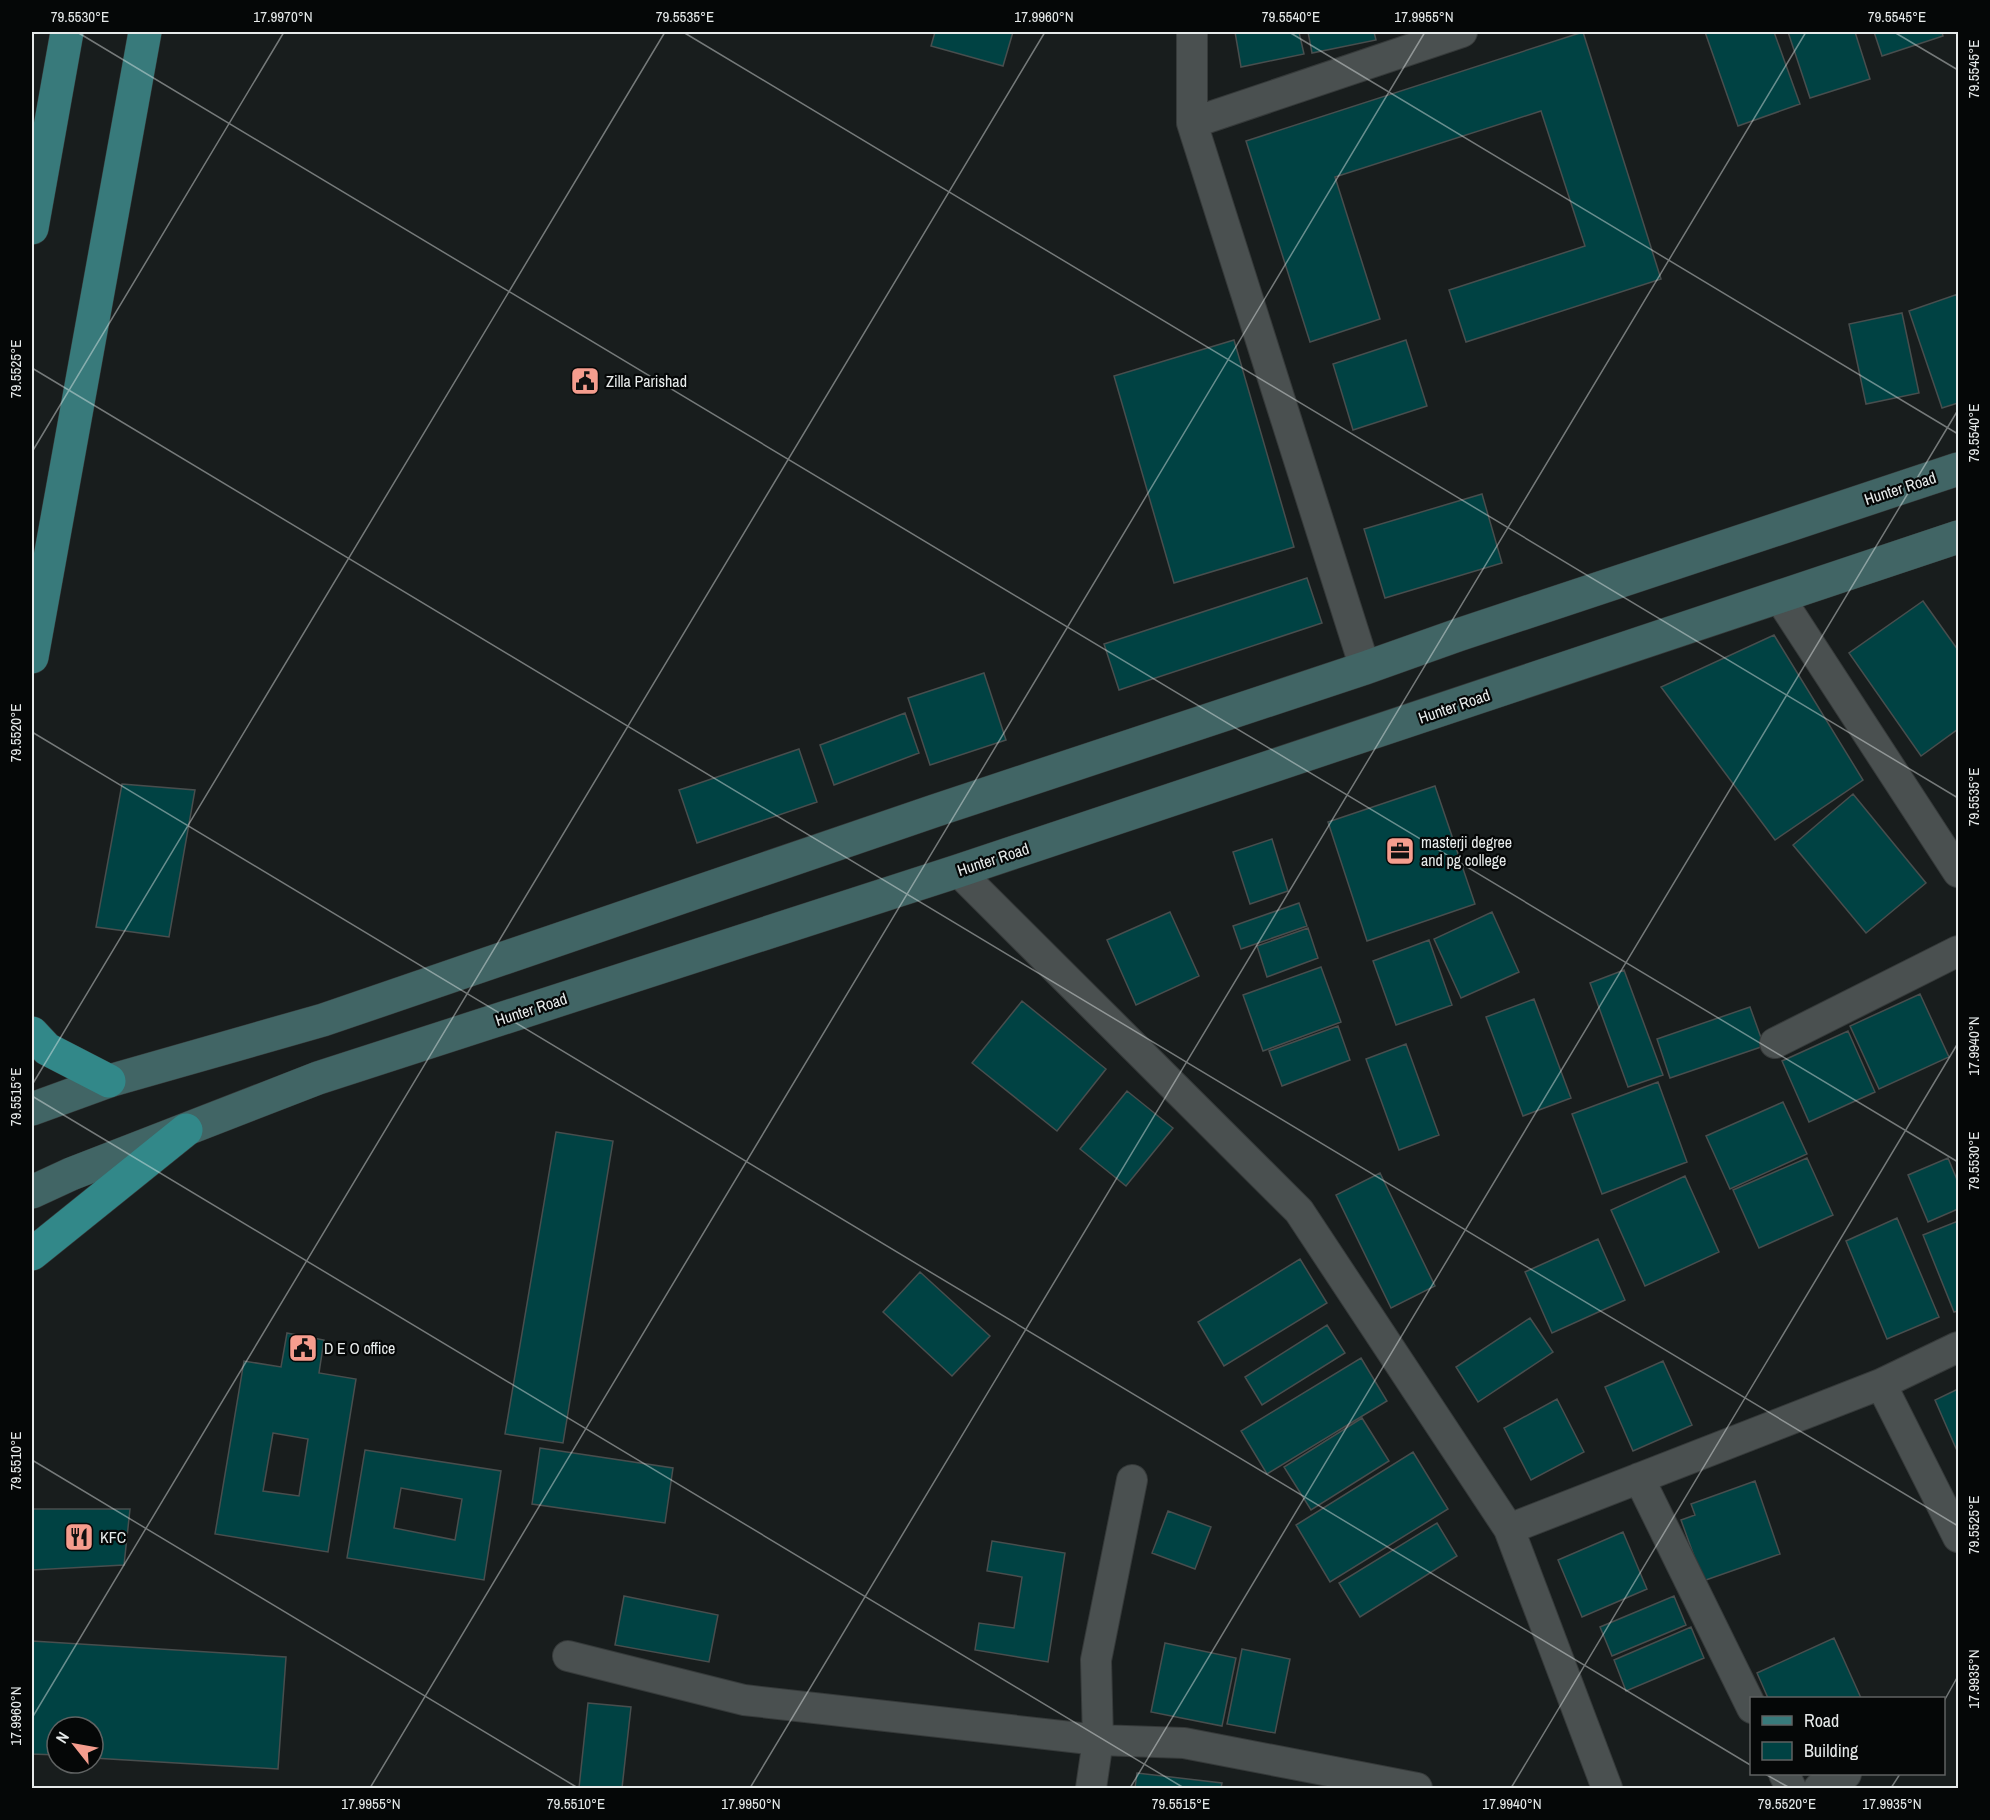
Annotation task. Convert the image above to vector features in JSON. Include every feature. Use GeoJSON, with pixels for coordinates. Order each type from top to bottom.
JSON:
{"type":"FeatureCollection","features":[{"type":"Feature","properties":{"kind":"highway"},"geometry":{"type":"LineString","coordinates":[[32,1033],[47,1049],[109,1081]]}},
{"type":"Feature","properties":{"kind":"highway"},"geometry":{"type":"LineString","coordinates":[[32,1254],[186,1130]]}},
{"type":"Feature","properties":{"kind":"main road"},"geometry":{"type":"LineString","coordinates":[[32,228],[67,32]]}},
{"type":"Feature","properties":{"kind":"main road"},"geometry":{"type":"LineString","coordinates":[[32,657],[145,32]]}},
{"type":"Feature","properties":{"kind":"main road","name":"Hunter Road"},"geometry":{"type":"LineString","coordinates":[[32,1109],[109,1081],[323,1020],[923,815],[1959,469]]}},
{"type":"Feature","properties":{"kind":"main road","name":"Hunter Road"},"geometry":{"type":"LineString","coordinates":[[32,1192],[71,1174],[318,1078],[958,871],[1959,537]]}},
{"type":"Feature","properties":{"kind":"street"},"geometry":{"type":"LineString","coordinates":[[1192,32],[1192,123],[1365,668]]}},
{"type":"Feature","properties":{"kind":"street"},"geometry":{"type":"LineString","coordinates":[[1192,123],[1462,32]]}},
{"type":"Feature","properties":{"kind":"street"},"geometry":{"type":"LineString","coordinates":[[1779,597],[1959,872]]}},
{"type":"Feature","properties":{"kind":"street"},"geometry":{"type":"LineString","coordinates":[[958,871],[1299,1211],[1509,1529],[1607,1788]]}},
{"type":"Feature","properties":{"kind":"street"},"geometry":{"type":"LineString","coordinates":[[1775,1043],[1959,951]]}},
{"type":"Feature","properties":{"kind":"street"},"geometry":{"type":"LineString","coordinates":[[1509,1529],[1881,1384],[1959,1347]]}},
{"type":"Feature","properties":{"kind":"street"},"geometry":{"type":"LineString","coordinates":[[1881,1384],[1959,1537]]}},
{"type":"Feature","properties":{"kind":"street"},"geometry":{"type":"LineString","coordinates":[[1639,1478],[1750,1704]]}},
{"type":"Feature","properties":{"kind":"street"},"geometry":{"type":"LineString","coordinates":[[1091,1788],[1098,1740],[1096,1660],[1132,1480]]}},
{"type":"Feature","properties":{"kind":"street"},"geometry":{"type":"LineString","coordinates":[[568,1656],[744,1700],[1098,1740],[1184,1743],[1417,1788]]}},
{"type":"Feature","properties":{"kind":"street"},"geometry":{"type":"LineString","coordinates":[[1819,1788],[1842,1775]]}},
{"type":"Feature","properties":{"kind":"building"},"geometry":{"type":"Polygon","coordinates":[[[935,32],[1013,32],[1003,66],[931,46],[935,32]]]}},
{"type":"Feature","properties":{"kind":"building"},"geometry":{"type":"Polygon","coordinates":[[[1235,32],[1299,32],[1304,54],[1241,67],[1235,32]]]}},
{"type":"Feature","properties":{"kind":"building"},"geometry":{"type":"Polygon","coordinates":[[[1308,32],[1374,32],[1376,40],[1312,53],[1308,32]]]}},
{"type":"Feature","properties":{"kind":"building"},"geometry":{"type":"Polygon","coordinates":[[[1583,32],[1661,279],[1466,342],[1449,290],[1585,246],[1541,111],[1335,177],[1380,319],[1310,342],[1246,141],[1583,32]]]}},
{"type":"Feature","properties":{"kind":"building"},"geometry":{"type":"Polygon","coordinates":[[[1705,32],[1774,32],[1800,104],[1738,126],[1705,32]]]}},
{"type":"Feature","properties":{"kind":"building"},"geometry":{"type":"Polygon","coordinates":[[[1788,32],[1855,32],[1870,79],[1810,98],[1788,32]]]}},
{"type":"Feature","properties":{"kind":"building"},"geometry":{"type":"Polygon","coordinates":[[[1874,32],[1942,32],[1943,36],[1882,56],[1874,32]]]}},
{"type":"Feature","properties":{"kind":"building"},"geometry":{"type":"Polygon","coordinates":[[[1958,294],[1958,403],[1942,408],[1909,311],[1958,294]]]}},
{"type":"Feature","properties":{"kind":"building"},"geometry":{"type":"Polygon","coordinates":[[[1902,313],[1919,393],[1866,404],[1849,324],[1902,313]]]}},
{"type":"Feature","properties":{"kind":"building"},"geometry":{"type":"Polygon","coordinates":[[[1234,340],[1294,547],[1174,583],[1114,376],[1234,340]]]}},
{"type":"Feature","properties":{"kind":"building"},"geometry":{"type":"Polygon","coordinates":[[[1406,340],[1427,406],[1353,430],[1333,364],[1406,340]]]}},
{"type":"Feature","properties":{"kind":"building"},"geometry":{"type":"Polygon","coordinates":[[[1482,494],[1502,563],[1385,598],[1364,529],[1482,494]]]}},
{"type":"Feature","properties":{"kind":"building"},"geometry":{"type":"Polygon","coordinates":[[[1307,578],[1322,623],[1119,690],[1104,644],[1307,578]]]}},
{"type":"Feature","properties":{"kind":"building"},"geometry":{"type":"Polygon","coordinates":[[[1923,601],[1958,650],[1958,729],[1921,756],[1849,653],[1923,601]]]}},
{"type":"Feature","properties":{"kind":"building"},"geometry":{"type":"Polygon","coordinates":[[[1774,635],[1863,780],[1775,840],[1661,687],[1774,635]]]}},
{"type":"Feature","properties":{"kind":"building"},"geometry":{"type":"Polygon","coordinates":[[[984,673],[1006,740],[930,765],[908,698],[984,673]]]}},
{"type":"Feature","properties":{"kind":"building"},"geometry":{"type":"Polygon","coordinates":[[[905,713],[919,753],[834,785],[820,745],[905,713]]]}},
{"type":"Feature","properties":{"kind":"building"},"geometry":{"type":"Polygon","coordinates":[[[799,749],[817,802],[697,843],[679,790],[799,749]]]}},
{"type":"Feature","properties":{"kind":"building"},"geometry":{"type":"Polygon","coordinates":[[[122,784],[195,790],[169,937],[96,927],[122,784]]]}},
{"type":"Feature","properties":{"kind":"building"},"geometry":{"type":"Polygon","coordinates":[[[1435,786],[1475,904],[1367,941],[1328,822],[1435,786]]]}},
{"type":"Feature","properties":{"kind":"building"},"geometry":{"type":"Polygon","coordinates":[[[1853,794],[1926,883],[1866,933],[1793,845],[1853,794]]]}},
{"type":"Feature","properties":{"kind":"building"},"geometry":{"type":"Polygon","coordinates":[[[1272,839],[1288,891],[1250,904],[1233,852],[1272,839]]]}},
{"type":"Feature","properties":{"kind":"building"},"geometry":{"type":"Polygon","coordinates":[[[1299,903],[1307,926],[1241,949],[1233,926],[1299,903]]]}},
{"type":"Feature","properties":{"kind":"building"},"geometry":{"type":"Polygon","coordinates":[[[1170,912],[1199,976],[1136,1005],[1107,940],[1170,912]]]}},
{"type":"Feature","properties":{"kind":"building"},"geometry":{"type":"Polygon","coordinates":[[[1492,912],[1519,972],[1461,998],[1434,939],[1492,912]]]}},
{"type":"Feature","properties":{"kind":"building"},"geometry":{"type":"Polygon","coordinates":[[[1308,928],[1318,958],[1267,977],[1257,946],[1308,928]]]}},
{"type":"Feature","properties":{"kind":"building"},"geometry":{"type":"Polygon","coordinates":[[[1429,940],[1452,1005],[1396,1025],[1373,961],[1429,940]]]}},
{"type":"Feature","properties":{"kind":"building"},"geometry":{"type":"Polygon","coordinates":[[[1321,967],[1341,1022],[1263,1051],[1243,995],[1321,967]]]}},
{"type":"Feature","properties":{"kind":"building"},"geometry":{"type":"Polygon","coordinates":[[[1624,970],[1663,1075],[1628,1087],[1590,983],[1624,970]]]}},
{"type":"Feature","properties":{"kind":"building"},"geometry":{"type":"Polygon","coordinates":[[[1920,994],[1949,1057],[1879,1089],[1850,1026],[1920,994]]]}},
{"type":"Feature","properties":{"kind":"building"},"geometry":{"type":"Polygon","coordinates":[[[1534,999],[1571,1098],[1523,1116],[1486,1017],[1534,999]]]}},
{"type":"Feature","properties":{"kind":"building"},"geometry":{"type":"Polygon","coordinates":[[[1022,1001],[1106,1069],[1057,1131],[972,1063],[1022,1001]]]}},
{"type":"Feature","properties":{"kind":"building"},"geometry":{"type":"Polygon","coordinates":[[[1750,1007],[1764,1046],[1670,1078],[1657,1039],[1750,1007]]]}},
{"type":"Feature","properties":{"kind":"building"},"geometry":{"type":"Polygon","coordinates":[[[1338,1026],[1350,1060],[1282,1086],[1269,1051],[1338,1026]]]}},
{"type":"Feature","properties":{"kind":"building"},"geometry":{"type":"Polygon","coordinates":[[[1848,1031],[1875,1092],[1809,1122],[1782,1061],[1848,1031]]]}},
{"type":"Feature","properties":{"kind":"building"},"geometry":{"type":"Polygon","coordinates":[[[1406,1044],[1439,1135],[1399,1150],[1366,1059],[1406,1044]]]}},
{"type":"Feature","properties":{"kind":"building"},"geometry":{"type":"Polygon","coordinates":[[[1658,1082],[1687,1162],[1602,1194],[1572,1114],[1658,1082]]]}},
{"type":"Feature","properties":{"kind":"building"},"geometry":{"type":"Polygon","coordinates":[[[1127,1091],[1173,1128],[1126,1186],[1080,1149],[1127,1091]]]}},
{"type":"Feature","properties":{"kind":"building"},"geometry":{"type":"Polygon","coordinates":[[[1783,1102],[1807,1154],[1730,1189],[1706,1136],[1783,1102]]]}},
{"type":"Feature","properties":{"kind":"building"},"geometry":{"type":"Polygon","coordinates":[[[556,1132],[613,1141],[563,1443],[505,1434],[556,1132]]]}},
{"type":"Feature","properties":{"kind":"building"},"geometry":{"type":"Polygon","coordinates":[[[1807,1158],[1833,1215],[1759,1248],[1733,1190],[1807,1158]]]}},
{"type":"Feature","properties":{"kind":"building"},"geometry":{"type":"Polygon","coordinates":[[[1948,1158],[1958,1182],[1958,1209],[1928,1222],[1908,1175],[1948,1158]]]}},
{"type":"Feature","properties":{"kind":"building"},"geometry":{"type":"Polygon","coordinates":[[[1380,1173],[1435,1286],[1391,1308],[1336,1195],[1380,1173]]]}},
{"type":"Feature","properties":{"kind":"building"},"geometry":{"type":"Polygon","coordinates":[[[1685,1176],[1719,1252],[1645,1286],[1611,1210],[1685,1176]]]}},
{"type":"Feature","properties":{"kind":"building"},"geometry":{"type":"Polygon","coordinates":[[[1897,1218],[1939,1317],[1887,1339],[1846,1241],[1897,1218]]]}},
{"type":"Feature","properties":{"kind":"building"},"geometry":{"type":"Polygon","coordinates":[[[1958,1221],[1958,1311],[1954,1312],[1923,1235],[1958,1221]]]}},
{"type":"Feature","properties":{"kind":"building"},"geometry":{"type":"Polygon","coordinates":[[[1598,1239],[1625,1300],[1552,1333],[1525,1272],[1598,1239]]]}},
{"type":"Feature","properties":{"kind":"building"},"geometry":{"type":"Polygon","coordinates":[[[1300,1259],[1327,1303],[1224,1366],[1198,1322],[1300,1259]]]}},
{"type":"Feature","properties":{"kind":"building"},"geometry":{"type":"Polygon","coordinates":[[[920,1272],[990,1336],[952,1376],[883,1312],[920,1272]]]}},
{"type":"Feature","properties":{"kind":"building"},"geometry":{"type":"Polygon","coordinates":[[[1530,1318],[1553,1352],[1478,1402],[1456,1367],[1530,1318]]]}},
{"type":"Feature","properties":{"kind":"building"},"geometry":{"type":"Polygon","coordinates":[[[1327,1325],[1345,1353],[1262,1405],[1245,1377],[1327,1325]]]}},
{"type":"Feature","properties":{"kind":"building"},"geometry":{"type":"Polygon","coordinates":[[[287,1333],[324,1340],[319,1373],[356,1379],[328,1552],[215,1534],[244,1361],[281,1367],[287,1333]],[[273,1433],[263,1491],[299,1496],[308,1439],[273,1433]]]}},
{"type":"Feature","properties":{"kind":"building"},"geometry":{"type":"Polygon","coordinates":[[[1361,1358],[1387,1401],[1267,1474],[1241,1431],[1361,1358]]]}},
{"type":"Feature","properties":{"kind":"building"},"geometry":{"type":"Polygon","coordinates":[[[1663,1361],[1692,1425],[1633,1451],[1605,1387],[1663,1361]]]}},
{"type":"Feature","properties":{"kind":"building"},"geometry":{"type":"Polygon","coordinates":[[[1958,1389],[1958,1453],[1935,1400],[1958,1389]]]}},
{"type":"Feature","properties":{"kind":"building"},"geometry":{"type":"Polygon","coordinates":[[[1557,1399],[1584,1452],[1531,1480],[1504,1428],[1557,1399]]]}},
{"type":"Feature","properties":{"kind":"building"},"geometry":{"type":"Polygon","coordinates":[[[1362,1418],[1389,1461],[1311,1510],[1284,1467],[1362,1418]]]}},
{"type":"Feature","properties":{"kind":"building"},"geometry":{"type":"Polygon","coordinates":[[[540,1448],[673,1468],[665,1523],[532,1504],[540,1448]]]}},
{"type":"Feature","properties":{"kind":"building"},"geometry":{"type":"Polygon","coordinates":[[[365,1450],[501,1471],[484,1580],[347,1558],[365,1450]],[[401,1488],[394,1528],[455,1540],[462,1499],[401,1488]]]}},
{"type":"Feature","properties":{"kind":"building"},"geometry":{"type":"Polygon","coordinates":[[[1413,1452],[1448,1509],[1330,1582],[1296,1525],[1413,1452]]]}},
{"type":"Feature","properties":{"kind":"building"},"geometry":{"type":"Polygon","coordinates":[[[1755,1481],[1780,1554],[1703,1581],[1681,1520],[1695,1515],[1691,1504],[1755,1481]]]}},
{"type":"Feature","properties":{"kind":"building","name":"KFC"},"geometry":{"type":"Polygon","coordinates":[[[32,1509],[130,1509],[124,1565],[32,1570],[32,1509]]]}},
{"type":"Feature","properties":{"kind":"building"},"geometry":{"type":"Polygon","coordinates":[[[1168,1511],[1211,1527],[1195,1569],[1152,1553],[1168,1511]]]}},
{"type":"Feature","properties":{"kind":"building"},"geometry":{"type":"Polygon","coordinates":[[[1437,1523],[1457,1556],[1360,1617],[1339,1583],[1437,1523]]]}},
{"type":"Feature","properties":{"kind":"building"},"geometry":{"type":"Polygon","coordinates":[[[1623,1532],[1647,1589],[1582,1617],[1558,1560],[1623,1532]]]}},
{"type":"Feature","properties":{"kind":"building"},"geometry":{"type":"Polygon","coordinates":[[[992,1541],[1065,1553],[1048,1662],[975,1650],[979,1623],[1014,1628],[1022,1577],[987,1571],[992,1541]]]}},
{"type":"Feature","properties":{"kind":"building"},"geometry":{"type":"Polygon","coordinates":[[[624,1596],[718,1615],[709,1662],[615,1645],[624,1596]]]}},
{"type":"Feature","properties":{"kind":"building"},"geometry":{"type":"Polygon","coordinates":[[[1674,1596],[1686,1625],[1612,1656],[1600,1627],[1674,1596]]]}},
{"type":"Feature","properties":{"kind":"building"},"geometry":{"type":"Polygon","coordinates":[[[1691,1627],[1704,1658],[1626,1691],[1614,1660],[1691,1627]]]}},
{"type":"Feature","properties":{"kind":"building"},"geometry":{"type":"Polygon","coordinates":[[[1834,1638],[1861,1697],[1768,1697],[1757,1673],[1834,1638]]]}},
{"type":"Feature","properties":{"kind":"building"},"geometry":{"type":"Polygon","coordinates":[[[32,1641],[286,1657],[278,1769],[105,1759],[105,1715],[45,1715],[45,1755],[32,1754],[32,1641]]]}},
{"type":"Feature","properties":{"kind":"building"},"geometry":{"type":"Polygon","coordinates":[[[1165,1643],[1236,1658],[1222,1726],[1151,1712],[1165,1643]]]}},
{"type":"Feature","properties":{"kind":"building"},"geometry":{"type":"Polygon","coordinates":[[[1242,1649],[1290,1659],[1275,1733],[1227,1724],[1242,1649]]]}},
{"type":"Feature","properties":{"kind":"building"},"geometry":{"type":"Polygon","coordinates":[[[588,1703],[631,1707],[622,1788],[579,1788],[588,1703]]]}},
{"type":"Feature","properties":{"kind":"building"},"geometry":{"type":"Polygon","coordinates":[[[1137,1773],[1222,1783],[1221,1788],[1135,1788],[1137,1773]]]}},
{"type":"Feature","properties":{"kind":"place","name":"Zilla Parishad"},"geometry":{"type":"Point","coordinates":[585,381]}},
{"type":"Feature","properties":{"kind":"place","name":"masterji degree and pg college"},"geometry":{"type":"Point","coordinates":[1400,851]}},
{"type":"Feature","properties":{"kind":"place","name":"D E O office"},"geometry":{"type":"Point","coordinates":[303,1348]}},
{"type":"Feature","properties":{"kind":"place","name":"KFC"},"geometry":{"type":"Point","coordinates":[79,1537]}}]}
